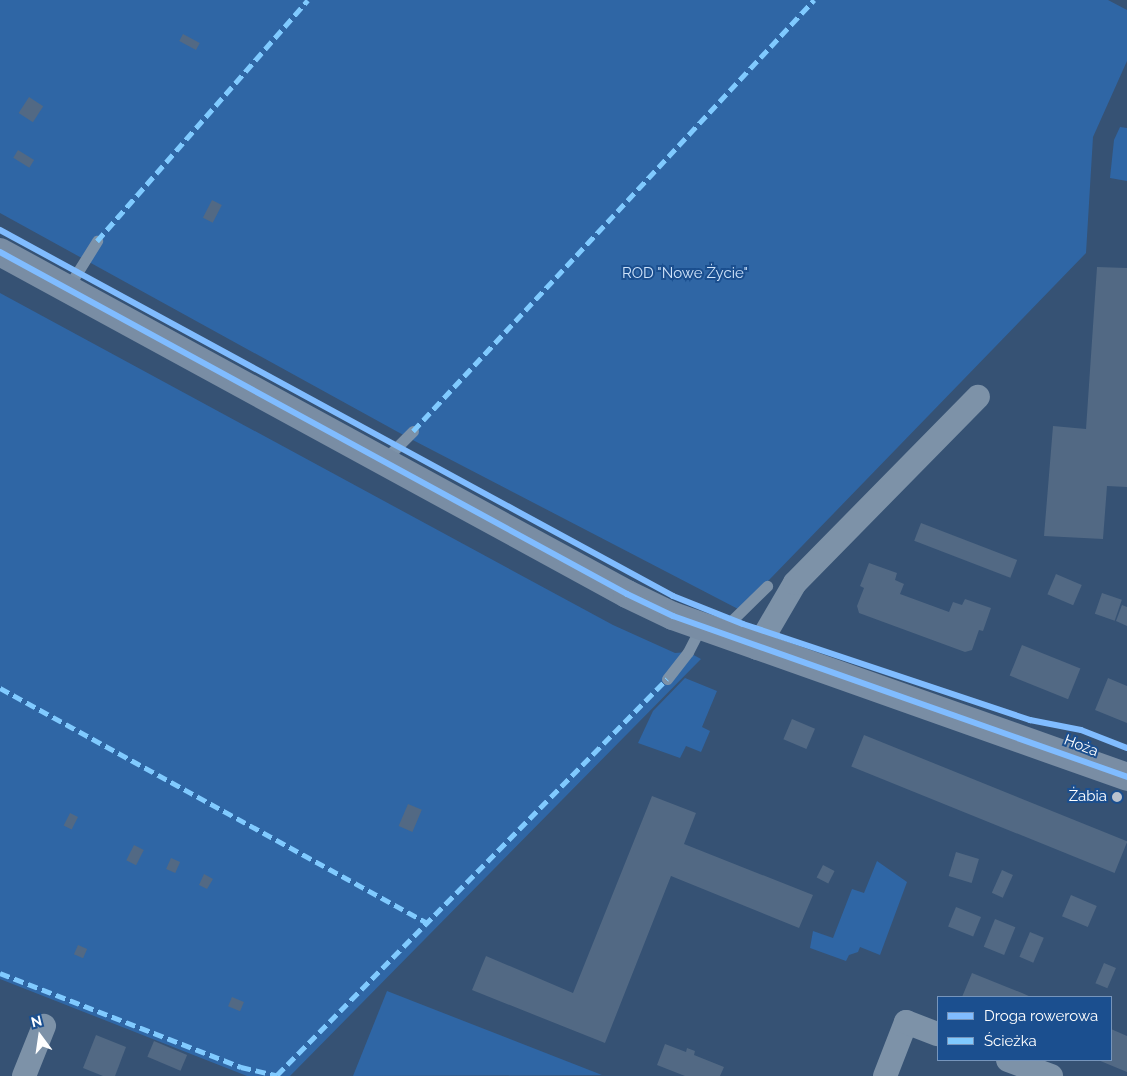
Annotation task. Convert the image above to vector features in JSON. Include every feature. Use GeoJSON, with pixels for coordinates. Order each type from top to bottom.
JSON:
{"type":"FeatureCollection","features":[{"type":"Feature","properties":{"kind":"street","name":"Hoża"},"geometry":{"type":"LineString","coordinates":[[0,252],[627,594],[709,631],[1001,730],[1127,777]]}},
{"type":"Feature","properties":{"kind":"street"},"geometry":{"type":"LineString","coordinates":[[757,648],[782,601],[802,575],[978,397]]}},
{"type":"Feature","properties":{"kind":"street"},"geometry":{"type":"LineString","coordinates":[[885,1076],[906,1022],[937,1034]]}},
{"type":"Feature","properties":{"kind":"street"},"geometry":{"type":"LineString","coordinates":[[24,1076],[44,1026]]}},
{"type":"Feature","properties":{"kind":"street"},"geometry":{"type":"LineString","coordinates":[[1011,1061],[1051,1076]]}},
{"type":"Feature","properties":{"kind":"lane"},"geometry":{"type":"LineString","coordinates":[[67,289],[97,241]]}},
{"type":"Feature","properties":{"kind":"lane"},"geometry":{"type":"LineString","coordinates":[[382,461],[413,431]]}},
{"type":"Feature","properties":{"kind":"lane"},"geometry":{"type":"LineString","coordinates":[[667,679],[688,652],[709,631],[767,586]]}},
{"type":"Feature","properties":{"kind":"green space","name":"ROD \"Nowe Życie\""},"geometry":{"type":"Polygon","coordinates":[[[0,0],[1108,0],[1127,10],[1127,61],[1093,137],[1086,253],[740,610],[407,437],[0,213],[0,0]]]}},
{"type":"Feature","properties":{"kind":"green space"},"geometry":{"type":"Polygon","coordinates":[[[1120,127],[1127,128],[1127,181],[1110,178],[1114,140],[1120,127]]]}},
{"type":"Feature","properties":{"kind":"green space"},"geometry":{"type":"Polygon","coordinates":[[[0,293],[613,625],[675,653],[688,652],[701,659],[290,1076],[247,1076],[0,979],[0,293]]]}},
{"type":"Feature","properties":{"kind":"green space"},"geometry":{"type":"Polygon","coordinates":[[[685,678],[717,691],[702,727],[710,731],[701,752],[686,746],[680,758],[638,743],[653,711],[685,678]]]}},
{"type":"Feature","properties":{"kind":"green space"},"geometry":{"type":"Polygon","coordinates":[[[877,861],[907,882],[880,955],[860,947],[858,952],[849,955],[846,961],[810,948],[813,931],[833,938],[852,889],[864,893],[877,861]]]}},
{"type":"Feature","properties":{"kind":"green space"},"geometry":{"type":"Polygon","coordinates":[[[387,991],[602,1075],[353,1076],[387,991]]]}},
{"type":"Feature","properties":{"kind":"building"},"geometry":{"type":"Polygon","coordinates":[[[183,34],[200,43],[196,50],[179,41],[183,34]]]}},
{"type":"Feature","properties":{"kind":"building"},"geometry":{"type":"Polygon","coordinates":[[[29,97],[43,106],[33,122],[19,113],[29,97]]]}},
{"type":"Feature","properties":{"kind":"building"},"geometry":{"type":"Polygon","coordinates":[[[18,150],[34,160],[29,168],[13,158],[18,150]]]}},
{"type":"Feature","properties":{"kind":"building"},"geometry":{"type":"Polygon","coordinates":[[[212,200],[222,205],[213,223],[203,218],[212,200]]]}},
{"type":"Feature","properties":{"kind":"building"},"geometry":{"type":"Polygon","coordinates":[[[1097,267],[1127,268],[1127,487],[1107,486],[1103,539],[1044,536],[1053,426],[1086,429],[1097,267]]]}},
{"type":"Feature","properties":{"kind":"building"},"geometry":{"type":"Polygon","coordinates":[[[921,523],[1017,560],[1010,578],[914,541],[921,523]]]}},
{"type":"Feature","properties":{"kind":"building"},"geometry":{"type":"Polygon","coordinates":[[[869,563],[897,573],[895,580],[904,584],[900,594],[949,612],[953,602],[962,605],[965,599],[991,608],[983,631],[979,630],[972,650],[965,652],[859,613],[857,606],[864,588],[860,586],[869,563]]]}},
{"type":"Feature","properties":{"kind":"building"},"geometry":{"type":"Polygon","coordinates":[[[1056,574],[1082,585],[1073,605],[1047,594],[1056,574]]]}},
{"type":"Feature","properties":{"kind":"building"},"geometry":{"type":"Polygon","coordinates":[[[1102,593],[1122,600],[1115,621],[1095,614],[1102,593]]]}},
{"type":"Feature","properties":{"kind":"building"},"geometry":{"type":"Polygon","coordinates":[[[1122,605],[1127,607],[1127,626],[1116,621],[1122,605]]]}},
{"type":"Feature","properties":{"kind":"building"},"geometry":{"type":"Polygon","coordinates":[[[1022,645],[1080,669],[1068,699],[1010,676],[1022,645]]]}},
{"type":"Feature","properties":{"kind":"building"},"geometry":{"type":"Polygon","coordinates":[[[1108,678],[1127,686],[1127,723],[1095,710],[1108,678]]]}},
{"type":"Feature","properties":{"kind":"building"},"geometry":{"type":"Polygon","coordinates":[[[792,719],[815,729],[806,749],[783,739],[792,719]]]}},
{"type":"Feature","properties":{"kind":"building"},"geometry":{"type":"Polygon","coordinates":[[[864,735],[1127,841],[1115,873],[851,767],[864,735]]]}},
{"type":"Feature","properties":{"kind":"building"},"geometry":{"type":"Polygon","coordinates":[[[652,796],[696,813],[684,844],[813,895],[799,928],[671,876],[605,1043],[472,990],[486,956],[573,993],[652,796]]]}},
{"type":"Feature","properties":{"kind":"building"},"geometry":{"type":"Polygon","coordinates":[[[408,804],[422,810],[412,832],[399,826],[408,804]]]}},
{"type":"Feature","properties":{"kind":"building"},"geometry":{"type":"Polygon","coordinates":[[[70,813],[78,817],[72,830],[64,825],[70,813]]]}},
{"type":"Feature","properties":{"kind":"building"},"geometry":{"type":"Polygon","coordinates":[[[134,845],[144,850],[136,865],[126,860],[134,845]]]}},
{"type":"Feature","properties":{"kind":"building"},"geometry":{"type":"Polygon","coordinates":[[[956,852],[979,859],[972,883],[949,876],[956,852]]]}},
{"type":"Feature","properties":{"kind":"building"},"geometry":{"type":"Polygon","coordinates":[[[171,858],[180,862],[175,873],[166,869],[171,858]]]}},
{"type":"Feature","properties":{"kind":"building"},"geometry":{"type":"Polygon","coordinates":[[[823,865],[835,871],[828,883],[817,877],[823,865]]]}},
{"type":"Feature","properties":{"kind":"building"},"geometry":{"type":"Polygon","coordinates":[[[1002,870],[1013,875],[1003,898],[992,893],[1002,870]]]}},
{"type":"Feature","properties":{"kind":"building"},"geometry":{"type":"Polygon","coordinates":[[[204,874],[213,879],[207,889],[199,885],[204,874]]]}},
{"type":"Feature","properties":{"kind":"building"},"geometry":{"type":"Polygon","coordinates":[[[1071,895],[1097,906],[1088,927],[1062,916],[1071,895]]]}},
{"type":"Feature","properties":{"kind":"building"},"geometry":{"type":"Polygon","coordinates":[[[956,907],[981,917],[973,937],[948,926],[956,907]]]}},
{"type":"Feature","properties":{"kind":"building"},"geometry":{"type":"Polygon","coordinates":[[[995,919],[1015,927],[1004,955],[984,947],[995,919]]]}},
{"type":"Feature","properties":{"kind":"building"},"geometry":{"type":"Polygon","coordinates":[[[1030,932],[1044,938],[1033,963],[1019,957],[1030,932]]]}},
{"type":"Feature","properties":{"kind":"building"},"geometry":{"type":"Polygon","coordinates":[[[78,945],[87,949],[83,958],[74,954],[78,945]]]}},
{"type":"Feature","properties":{"kind":"building"},"geometry":{"type":"Polygon","coordinates":[[[1104,963],[1116,968],[1107,988],[1095,983],[1104,963]]]}},
{"type":"Feature","properties":{"kind":"building"},"geometry":{"type":"Polygon","coordinates":[[[972,973],[1029,996],[962,996],[972,973]]]}},
{"type":"Feature","properties":{"kind":"building"},"geometry":{"type":"Polygon","coordinates":[[[232,997],[244,1002],[240,1011],[228,1006],[232,997]]]}},
{"type":"Feature","properties":{"kind":"building"},"geometry":{"type":"Polygon","coordinates":[[[1112,1029],[1127,1036],[1127,1072],[1100,1061],[1112,1061],[1112,1029]]]}},
{"type":"Feature","properties":{"kind":"building"},"geometry":{"type":"Polygon","coordinates":[[[96,1035],[126,1047],[115,1076],[103,1076],[83,1068],[96,1035]]]}},
{"type":"Feature","properties":{"kind":"building"},"geometry":{"type":"Polygon","coordinates":[[[154,1041],[187,1055],[180,1071],[147,1057],[154,1041]]]}},
{"type":"Feature","properties":{"kind":"building"},"geometry":{"type":"Polygon","coordinates":[[[665,1044],[686,1052],[687,1048],[695,1051],[694,1055],[724,1067],[720,1076],[685,1076],[657,1065],[665,1044]]]}},
{"type":"Feature","properties":{"kind":"marked path"},"geometry":{"type":"LineString","coordinates":[[97,241],[308,0]]}},
{"type":"Feature","properties":{"kind":"marked path"},"geometry":{"type":"LineString","coordinates":[[413,431],[814,0]]}},
{"type":"Feature","properties":{"kind":"marked path"},"geometry":{"type":"LineString","coordinates":[[0,973],[241,1067],[277,1075],[667,679]]}},
{"type":"Feature","properties":{"kind":"marked path"},"geometry":{"type":"LineString","coordinates":[[0,688],[426,922]]}},
{"type":"Feature","properties":{"kind":"cycle path"},"geometry":{"type":"LineString","coordinates":[[0,230],[673,596],[743,624],[1030,720],[1081,730],[1127,748]]}},
{"type":"Feature","properties":{"kind":"cycle path"},"geometry":{"type":"LineString","coordinates":[[0,252],[627,594],[673,616],[1127,777]]}},
{"type":"Feature","properties":{"kind":"place","name":"Żabia"},"geometry":{"type":"Point","coordinates":[1117,797]}}]}
